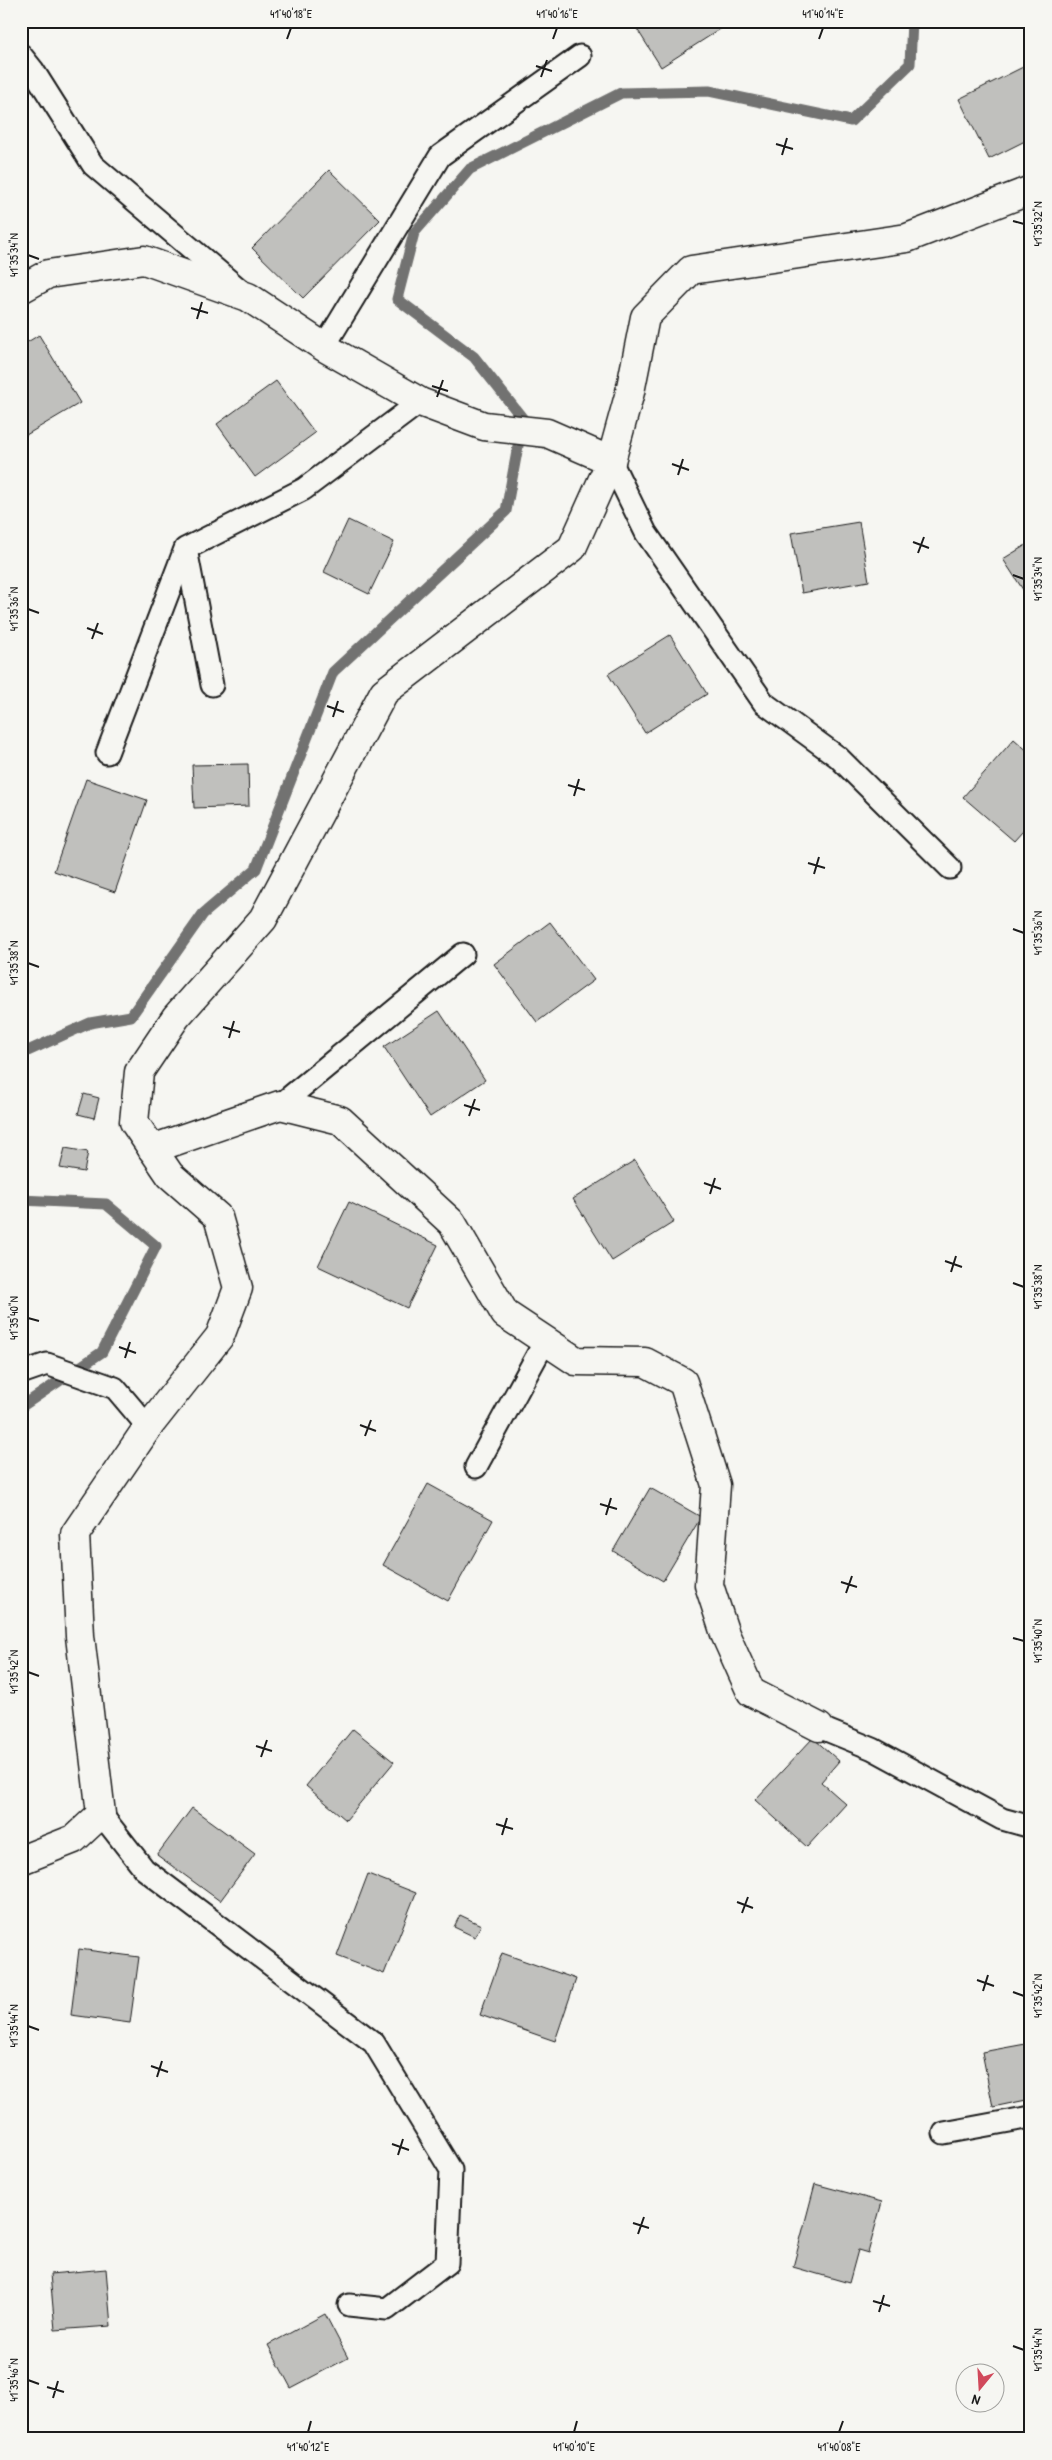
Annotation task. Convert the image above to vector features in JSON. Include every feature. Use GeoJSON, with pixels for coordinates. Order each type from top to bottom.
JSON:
{"type":"FeatureCollection","features":[{"type":"Feature","properties":{"kind":"street"},"geometry":{"type":"LineString","coordinates":[[21,1860],[74,1838],[101,1814],[80,1636],[75,1534],[148,1427],[220,1336],[238,1288],[218,1217],[170,1175],[134,1122],[139,1072],[176,1017],[263,919],[384,692],[572,548],[611,461],[630,392],[645,317],[691,270],[907,238],[1031,190]]}},
{"type":"Feature","properties":{"kind":"street"},"geometry":{"type":"LineString","coordinates":[[21,289],[48,274],[144,260],[248,297],[324,347],[420,402],[484,426],[547,432],[611,461]]}},
{"type":"Feature","properties":{"kind":"street"},"geometry":{"type":"LineString","coordinates":[[152,1149],[280,1105],[340,1120],[452,1223],[506,1314],[576,1362],[646,1362],[683,1382],[716,1485],[710,1585],[725,1634],[751,1692],[819,1727]]}},
{"type":"Feature","properties":{"kind":"lane"},"geometry":{"type":"LineString","coordinates":[[21,55],[33,70],[93,165],[248,297]]}},
{"type":"Feature","properties":{"kind":"lane"},"geometry":{"type":"LineString","coordinates":[[324,347],[440,156],[580,56]]}},
{"type":"Feature","properties":{"kind":"lane"},"geometry":{"type":"LineString","coordinates":[[107,753],[186,548],[304,489],[420,402]]}},
{"type":"Feature","properties":{"kind":"lane"},"geometry":{"type":"LineString","coordinates":[[611,461],[646,532],[764,703],[838,757],[950,868]]}},
{"type":"Feature","properties":{"kind":"lane"},"geometry":{"type":"LineString","coordinates":[[186,548],[212,685]]}},
{"type":"Feature","properties":{"kind":"lane"},"geometry":{"type":"LineString","coordinates":[[280,1105],[463,954]]}},
{"type":"Feature","properties":{"kind":"lane"},"geometry":{"type":"LineString","coordinates":[[476,1467],[545,1341]]}},
{"type":"Feature","properties":{"kind":"lane"},"geometry":{"type":"LineString","coordinates":[[21,1373],[47,1364],[115,1388],[148,1427]]}},
{"type":"Feature","properties":{"kind":"lane"},"geometry":{"type":"LineString","coordinates":[[819,1727],[873,1749],[1002,1819],[1031,1827]]}},
{"type":"Feature","properties":{"kind":"lane"},"geometry":{"type":"LineString","coordinates":[[101,1814],[144,1869],[374,2043],[451,2170],[447,2264],[388,2309],[349,2306]]}},
{"type":"Feature","properties":{"kind":"lane"},"geometry":{"type":"LineString","coordinates":[[944,2133],[1031,2117]]}},
{"type":"Feature","properties":{"kind":"building"},"geometry":{"type":"Polygon","coordinates":[[[632,21],[717,21],[722,28],[661,67],[632,21]]]}},
{"type":"Feature","properties":{"kind":"building"},"geometry":{"type":"Polygon","coordinates":[[[1031,63],[1031,138],[989,159],[959,99],[1031,63]]]}},
{"type":"Feature","properties":{"kind":"building"},"geometry":{"type":"Polygon","coordinates":[[[329,170],[380,220],[303,298],[252,248],[329,170]]]}},
{"type":"Feature","properties":{"kind":"building"},"geometry":{"type":"Polygon","coordinates":[[[39,335],[80,403],[21,438],[21,346],[39,335]]]}},
{"type":"Feature","properties":{"kind":"building"},"geometry":{"type":"Polygon","coordinates":[[[276,381],[315,433],[255,477],[217,424],[276,381]]]}},
{"type":"Feature","properties":{"kind":"building"},"geometry":{"type":"Polygon","coordinates":[[[348,520],[394,542],[369,594],[324,572],[348,520]]]}},
{"type":"Feature","properties":{"kind":"building"},"geometry":{"type":"Polygon","coordinates":[[[859,522],[869,581],[802,593],[791,533],[859,522]]]}},
{"type":"Feature","properties":{"kind":"building"},"geometry":{"type":"Polygon","coordinates":[[[1031,542],[1031,602],[1003,559],[1031,542]]]}},
{"type":"Feature","properties":{"kind":"building"},"geometry":{"type":"Polygon","coordinates":[[[670,635],[707,694],[645,733],[608,674],[670,635]]]}},
{"type":"Feature","properties":{"kind":"building"},"geometry":{"type":"Polygon","coordinates":[[[1014,739],[1031,754],[1031,822],[1014,841],[963,797],[1014,739]]]}},
{"type":"Feature","properties":{"kind":"building"},"geometry":{"type":"Polygon","coordinates":[[[248,764],[249,806],[194,808],[192,765],[248,764]]]}},
{"type":"Feature","properties":{"kind":"building"},"geometry":{"type":"Polygon","coordinates":[[[86,779],[147,800],[115,892],[54,871],[86,779]]]}},
{"type":"Feature","properties":{"kind":"building"},"geometry":{"type":"Polygon","coordinates":[[[550,922],[594,980],[537,1022],[494,964],[550,922]]]}},
{"type":"Feature","properties":{"kind":"building"},"geometry":{"type":"Polygon","coordinates":[[[439,1011],[485,1080],[430,1117],[384,1047],[439,1011]]]}},
{"type":"Feature","properties":{"kind":"building"},"geometry":{"type":"Polygon","coordinates":[[[84,1094],[99,1098],[94,1118],[78,1114],[84,1094]]]}},
{"type":"Feature","properties":{"kind":"building"},"geometry":{"type":"Polygon","coordinates":[[[65,1148],[88,1152],[84,1172],[60,1168],[65,1148]]]}},
{"type":"Feature","properties":{"kind":"building"},"geometry":{"type":"Polygon","coordinates":[[[635,1160],[674,1222],[612,1261],[573,1199],[635,1160]]]}},
{"type":"Feature","properties":{"kind":"building"},"geometry":{"type":"Polygon","coordinates":[[[349,1202],[438,1245],[407,1308],[318,1266],[349,1202]]]}},
{"type":"Feature","properties":{"kind":"building"},"geometry":{"type":"Polygon","coordinates":[[[1031,1288],[1031,1305],[1027,1304],[1031,1288]]]}},
{"type":"Feature","properties":{"kind":"building"},"geometry":{"type":"Polygon","coordinates":[[[428,1484],[493,1520],[448,1601],[383,1565],[428,1484]]]}},
{"type":"Feature","properties":{"kind":"building"},"geometry":{"type":"Polygon","coordinates":[[[650,1488],[701,1517],[663,1581],[613,1551],[650,1488]]]}},
{"type":"Feature","properties":{"kind":"building"},"geometry":{"type":"Polygon","coordinates":[[[353,1729],[394,1762],[346,1820],[306,1786],[353,1729]]]}},
{"type":"Feature","properties":{"kind":"building"},"geometry":{"type":"Polygon","coordinates":[[[813,1738],[839,1761],[821,1782],[846,1804],[807,1847],[755,1800],[813,1738]]]}},
{"type":"Feature","properties":{"kind":"building"},"geometry":{"type":"Polygon","coordinates":[[[192,1808],[255,1854],[220,1901],[157,1855],[192,1808]]]}},
{"type":"Feature","properties":{"kind":"building"},"geometry":{"type":"Polygon","coordinates":[[[368,1874],[416,1893],[384,1974],[337,1956],[368,1874]]]}},
{"type":"Feature","properties":{"kind":"building"},"geometry":{"type":"Polygon","coordinates":[[[460,1915],[481,1925],[475,1937],[454,1927],[460,1915]]]}},
{"type":"Feature","properties":{"kind":"building"},"geometry":{"type":"Polygon","coordinates":[[[79,1949],[139,1957],[130,2023],[71,2015],[79,1949]]]}},
{"type":"Feature","properties":{"kind":"building"},"geometry":{"type":"Polygon","coordinates":[[[502,1953],[576,1979],[555,2041],[480,2015],[502,1953]]]}},
{"type":"Feature","properties":{"kind":"building"},"geometry":{"type":"Polygon","coordinates":[[[1031,2043],[1031,2099],[993,2107],[982,2052],[1031,2043]]]}},
{"type":"Feature","properties":{"kind":"building"},"geometry":{"type":"Polygon","coordinates":[[[815,2184],[882,2202],[868,2253],[858,2250],[849,2283],[793,2267],[815,2184]]]}},
{"type":"Feature","properties":{"kind":"building"},"geometry":{"type":"Polygon","coordinates":[[[106,2269],[111,2326],[55,2330],[50,2274],[106,2269]]]}},
{"type":"Feature","properties":{"kind":"building"},"geometry":{"type":"Polygon","coordinates":[[[325,2314],[348,2358],[291,2388],[268,2345],[325,2314]]]}},
{"type":"Feature","properties":{"kind":"waterway"},"geometry":{"type":"LineString","coordinates":[[21,1054],[90,1023],[131,1016],[203,914],[256,869],[333,672],[506,511],[523,419],[474,357],[397,299],[414,233],[470,169],[621,93],[709,91],[851,121],[910,64],[912,21]]}},
{"type":"Feature","properties":{"kind":"waterway"},"geometry":{"type":"LineString","coordinates":[[21,1200],[106,1204],[156,1246],[102,1352],[21,1407]]}}]}
